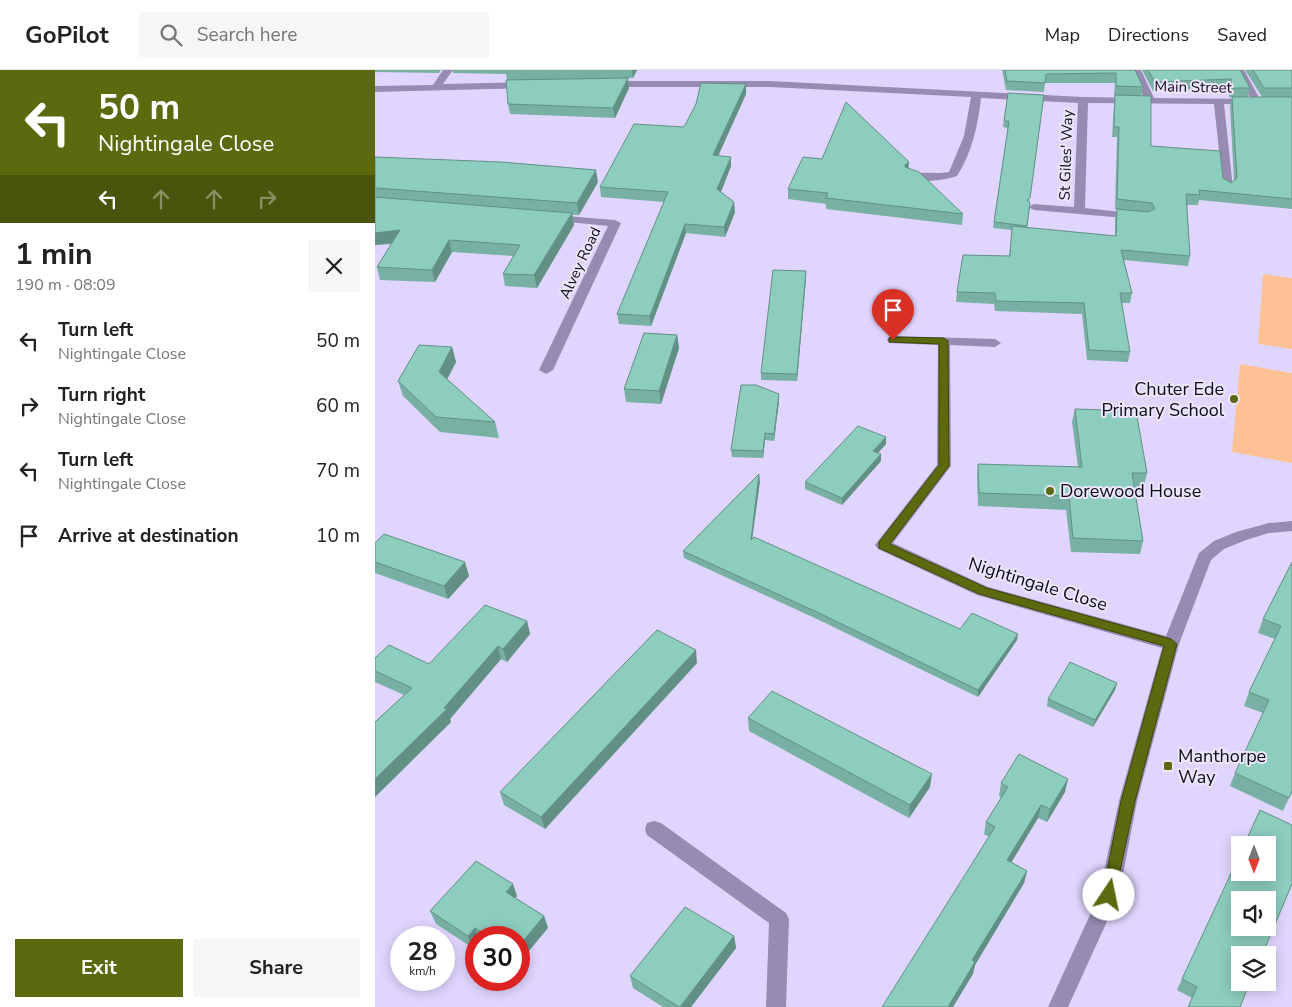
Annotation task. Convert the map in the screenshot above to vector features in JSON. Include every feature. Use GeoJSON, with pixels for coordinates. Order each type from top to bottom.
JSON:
{"type":"FeatureCollection","features":[{"type":"Feature","properties":{"kind":"street"},"geometry":{"type":"LineString","coordinates":[[437,86],[448,70]]}},
{"type":"Feature","properties":{"kind":"street"},"geometry":{"type":"LineString","coordinates":[[1136,70],[1151,102]]}},
{"type":"Feature","properties":{"kind":"street"},"geometry":{"type":"LineString","coordinates":[[1239,70],[1258,103]]}},
{"type":"Feature","properties":{"kind":"street"},"geometry":{"type":"LineString","coordinates":[[375,89],[536,84]]}},
{"type":"Feature","properties":{"kind":"street","name":"Main Street"},"geometry":{"type":"LineString","coordinates":[[596,84],[770,84],[1083,100],[1219,103],[1292,102]]}},
{"type":"Feature","properties":{"kind":"street"},"geometry":{"type":"LineString","coordinates":[[911,176],[939,178],[953,174],[965,150],[975,110],[976,94]]}},
{"type":"Feature","properties":{"kind":"street","name":"St Giles' Way"},"geometry":{"type":"LineString","coordinates":[[1079,211],[1083,100]]}},
{"type":"Feature","properties":{"kind":"street"},"geometry":{"type":"LineString","coordinates":[[1219,103],[1228,188]]}},
{"type":"Feature","properties":{"kind":"street","name":"St Giles' Way"},"geometry":{"type":"LineString","coordinates":[[1035,207],[1146,217]]}},
{"type":"Feature","properties":{"kind":"street","name":"Alvey Road"},"geometry":{"type":"LineString","coordinates":[[546,217],[615,223],[546,370]]}},
{"type":"Feature","properties":{"kind":"street"},"geometry":{"type":"LineString","coordinates":[[893,340],[995,343]]}},
{"type":"Feature","properties":{"kind":"street","name":"Nightingale Close"},"geometry":{"type":"LineString","coordinates":[[944,341],[944,466],[883,545],[983,591],[1171,644]]}},
{"type":"Feature","properties":{"kind":"street"},"geometry":{"type":"LineString","coordinates":[[1058,1007],[1109,895],[1128,801],[1171,644],[1204,557],[1219,545],[1241,536],[1269,528],[1292,526]]}},
{"type":"Feature","properties":{"kind":"street"},"geometry":{"type":"LineString","coordinates":[[654,830],[779,919],[776,1007]]}},
{"type":"Feature","properties":{"kind":"shaded area"},"geometry":{"type":"Polygon","coordinates":[[[1263,274],[1292,278],[1292,349],[1258,344],[1263,274]]]}},
{"type":"Feature","properties":{"kind":"shaded area"},"geometry":{"type":"Polygon","coordinates":[[[1240,364],[1292,373],[1292,463],[1232,452],[1240,364]]]}},
{"type":"Feature","properties":{"kind":"building"},"geometry":{"type":"Polygon","coordinates":[[[1005,70],[1135,70],[1143,87],[1116,86],[1116,73],[1046,74],[1045,83],[1007,81],[1005,70]]]}},
{"type":"Feature","properties":{"kind":"building"},"geometry":{"type":"Polygon","coordinates":[[[1148,70],[1240,70],[1250,88],[1232,88],[1231,79],[1155,82],[1148,70]]]}},
{"type":"Feature","properties":{"kind":"building"},"geometry":{"type":"Polygon","coordinates":[[[1253,70],[1292,70],[1292,88],[1264,88],[1253,70]]]}},
{"type":"Feature","properties":{"kind":"building"},"geometry":{"type":"Polygon","coordinates":[[[628,78],[613,108],[508,104],[506,80],[628,78]]]}},
{"type":"Feature","properties":{"kind":"building"},"geometry":{"type":"Polygon","coordinates":[[[701,83],[746,84],[713,155],[731,157],[717,189],[734,202],[724,227],[685,224],[650,316],[617,314],[668,192],[600,187],[634,124],[684,127],[696,104],[701,83]]]}},
{"type":"Feature","properties":{"kind":"building"},"geometry":{"type":"Polygon","coordinates":[[[1008,93],[1044,95],[1030,198],[1027,200],[1030,203],[1027,226],[994,222],[1009,121],[1004,121],[1008,93]]]}},
{"type":"Feature","properties":{"kind":"building"},"geometry":{"type":"Polygon","coordinates":[[[1115,95],[1151,96],[1151,146],[1220,151],[1223,178],[1231,183],[1237,178],[1232,97],[1292,97],[1292,199],[1199,190],[1200,195],[1186,194],[1190,256],[1121,250],[1132,293],[1120,293],[1130,352],[1089,350],[1084,303],[996,301],[995,293],[957,292],[963,255],[1010,256],[1012,226],[1116,236],[1117,209],[1148,212],[1155,209],[1152,203],[1117,199],[1119,127],[1114,127],[1115,95]]]}},
{"type":"Feature","properties":{"kind":"building"},"geometry":{"type":"Polygon","coordinates":[[[846,102],[909,162],[905,167],[919,172],[963,214],[826,198],[828,193],[788,189],[803,157],[822,159],[846,102]]]}},
{"type":"Feature","properties":{"kind":"building"},"geometry":{"type":"Polygon","coordinates":[[[375,157],[501,162],[596,170],[577,203],[375,188],[375,157]]]}},
{"type":"Feature","properties":{"kind":"building"},"geometry":{"type":"Polygon","coordinates":[[[375,197],[572,213],[534,275],[503,274],[520,245],[449,240],[432,270],[377,267],[400,230],[375,233],[375,197]]]}},
{"type":"Feature","properties":{"kind":"building"},"geometry":{"type":"Polygon","coordinates":[[[773,270],[806,271],[797,374],[761,373],[773,270]]]}},
{"type":"Feature","properties":{"kind":"building"},"geometry":{"type":"Polygon","coordinates":[[[644,333],[677,335],[659,391],[624,389],[644,333]]]}},
{"type":"Feature","properties":{"kind":"building"},"geometry":{"type":"Polygon","coordinates":[[[419,345],[452,347],[439,372],[495,422],[436,417],[398,381],[419,345]]]}},
{"type":"Feature","properties":{"kind":"building"},"geometry":{"type":"Polygon","coordinates":[[[741,385],[756,385],[779,394],[774,434],[765,433],[763,451],[731,450],[741,385]]]}},
{"type":"Feature","properties":{"kind":"building","name":"Dorewood House"},"geometry":{"type":"Polygon","coordinates":[[[1075,409],[1136,411],[1147,473],[1132,473],[1143,541],[1073,538],[1069,496],[979,493],[978,464],[1082,467],[1075,409]]]}},
{"type":"Feature","properties":{"kind":"building"},"geometry":{"type":"Polygon","coordinates":[[[858,426],[886,437],[873,451],[881,454],[842,498],[805,482],[858,426]]]}},
{"type":"Feature","properties":{"kind":"building"},"geometry":{"type":"Polygon","coordinates":[[[759,474],[751,540],[754,537],[960,629],[972,613],[1018,634],[978,690],[819,613],[683,551],[759,474]]]}},
{"type":"Feature","properties":{"kind":"building"},"geometry":{"type":"Polygon","coordinates":[[[384,534],[465,562],[444,586],[375,562],[375,543],[384,534]]]}},
{"type":"Feature","properties":{"kind":"building"},"geometry":{"type":"Polygon","coordinates":[[[1292,562],[1292,791],[1289,798],[1235,773],[1269,700],[1249,692],[1281,626],[1263,619],[1292,562]]]}},
{"type":"Feature","properties":{"kind":"building"},"geometry":{"type":"Polygon","coordinates":[[[485,605],[527,621],[503,649],[498,646],[444,708],[447,709],[375,779],[375,722],[412,688],[375,671],[375,658],[389,645],[429,664],[485,605]]]}},
{"type":"Feature","properties":{"kind":"building"},"geometry":{"type":"Polygon","coordinates":[[[657,630],[696,650],[541,817],[500,792],[657,630]]]}},
{"type":"Feature","properties":{"kind":"building"},"geometry":{"type":"Polygon","coordinates":[[[1070,662],[1117,683],[1095,720],[1048,699],[1070,662]]]}},
{"type":"Feature","properties":{"kind":"building"},"geometry":{"type":"Polygon","coordinates":[[[772,691],[932,774],[910,805],[748,718],[772,691]]]}},
{"type":"Feature","properties":{"kind":"building"},"geometry":{"type":"Polygon","coordinates":[[[1019,754],[1068,779],[1050,809],[1041,805],[1007,860],[1027,871],[972,960],[975,962],[948,1007],[882,1007],[995,827],[986,822],[1008,787],[1001,783],[1019,754]]]}},
{"type":"Feature","properties":{"kind":"building"},"geometry":{"type":"Polygon","coordinates":[[[1260,810],[1292,825],[1292,884],[1276,922],[1276,891],[1231,891],[1231,936],[1270,936],[1266,946],[1231,946],[1231,991],[1246,991],[1240,1007],[1188,1007],[1197,987],[1182,979],[1231,873],[1231,881],[1276,881],[1276,836],[1248,836],[1260,810]]]}},
{"type":"Feature","properties":{"kind":"building"},"geometry":{"type":"Polygon","coordinates":[[[476,861],[513,884],[506,892],[544,916],[530,933],[530,926],[465,926],[465,934],[430,911],[476,861]]]}},
{"type":"Feature","properties":{"kind":"building"},"geometry":{"type":"Polygon","coordinates":[[[685,907],[734,936],[679,1007],[630,976],[685,907]]]}},
{"type":"Feature","properties":{"kind":"place","name":"Chuter Ede Primary School"},"geometry":{"type":"Point","coordinates":[1234,399]}},
{"type":"Feature","properties":{"kind":"place","name":"Dorewood House"},"geometry":{"type":"Point","coordinates":[1050,491]}},
{"type":"Feature","properties":{"kind":"place","name":"Manthorpe Way"},"geometry":{"type":"Point","coordinates":[1168,766]}},
{"type":"Feature","properties":{"kind":"route"},"geometry":{"type":"LineString","coordinates":[[893,340],[944,341],[944,466],[883,545],[983,591],[1171,644],[1128,801],[1109,895]]}}]}
